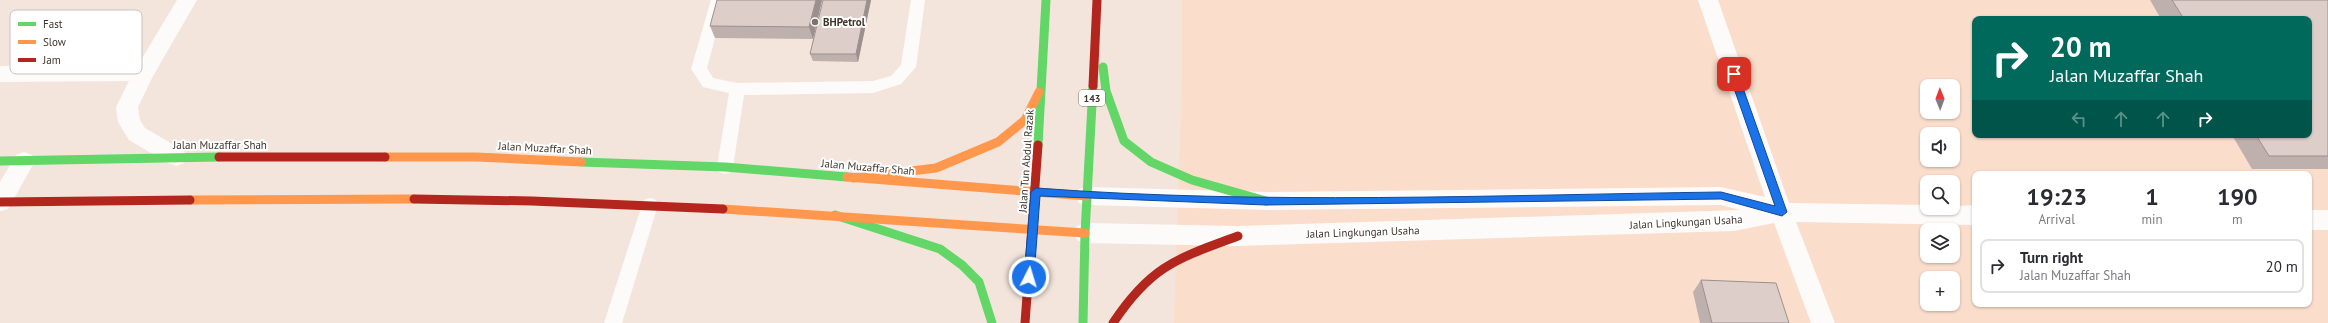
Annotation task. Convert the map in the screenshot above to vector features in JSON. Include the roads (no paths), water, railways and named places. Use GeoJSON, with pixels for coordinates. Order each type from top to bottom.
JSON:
{"type":"FeatureCollection","features":[{"type":"Feature","properties":{"kind":"main road","name":"Jalan Tun Abdul Razak"},"geometry":{"type":"LineString","coordinates":[[1025,323],[1036,192],[1043,84],[1046,0]]}},
{"type":"Feature","properties":{"kind":"main road","name":"143"},"geometry":{"type":"LineString","coordinates":[[1083,323],[1085,233],[1098,0]]}},
{"type":"Feature","properties":{"kind":"main road"},"geometry":{"type":"LineString","coordinates":[[1096,20],[1106,92],[1124,141],[1151,162],[1192,180],[1266,201]]}},
{"type":"Feature","properties":{"kind":"main road"},"geometry":{"type":"LineString","coordinates":[[853,178],[936,168],[963,158],[998,142],[1025,120],[1043,84]]}},
{"type":"Feature","properties":{"kind":"main road","name":"Jalan Muzaffar Shah"},"geometry":{"type":"LineString","coordinates":[[0,160],[24,161],[176,157],[476,157],[648,166],[725,167],[1087,196]]}},
{"type":"Feature","properties":{"kind":"main road"},"geometry":{"type":"LineString","coordinates":[[0,202],[454,199],[650,205],[835,215],[1085,233]]}},
{"type":"Feature","properties":{"kind":"main road"},"geometry":{"type":"LineString","coordinates":[[835,215],[940,249],[962,265],[979,282],[992,323]]}},
{"type":"Feature","properties":{"kind":"main road"},"geometry":{"type":"LineString","coordinates":[[1113,323],[1130,296],[1152,273],[1181,257],[1238,236]]}},
{"type":"Feature","properties":{"kind":"street"},"geometry":{"type":"LineString","coordinates":[[176,157],[137,134],[129,122],[127,107],[144,73],[187,0]]}},
{"type":"Feature","properties":{"kind":"street"},"geometry":{"type":"LineString","coordinates":[[1708,0],[1822,323]]}},
{"type":"Feature","properties":{"kind":"street"},"geometry":{"type":"LineString","coordinates":[[0,74],[10,74]]}},
{"type":"Feature","properties":{"kind":"street"},"geometry":{"type":"LineString","coordinates":[[0,202],[24,161]]}},
{"type":"Feature","properties":{"kind":"street","name":"Jalan Lingkungan Usaha"},"geometry":{"type":"LineString","coordinates":[[1087,196],[1266,201],[1721,196],[1782,212]]}},
{"type":"Feature","properties":{"kind":"street"},"geometry":{"type":"LineString","coordinates":[[1782,212],[1972,215]]}},
{"type":"Feature","properties":{"kind":"street","name":"Jalan Lingkungan Usaha"},"geometry":{"type":"LineString","coordinates":[[1085,233],[1238,236],[1734,221],[1782,212]]}},
{"type":"Feature","properties":{"kind":"street"},"geometry":{"type":"LineString","coordinates":[[2312,220],[2328,220]]}},
{"type":"Feature","properties":{"kind":"lane"},"geometry":{"type":"LineString","coordinates":[[718,0],[699,69],[708,83],[737,89],[873,87],[896,80],[908,67],[918,0]]}},
{"type":"Feature","properties":{"kind":"lane"},"geometry":{"type":"LineString","coordinates":[[725,167],[737,89]]}},
{"type":"Feature","properties":{"kind":"lane"},"geometry":{"type":"LineString","coordinates":[[613,323],[650,205]]}},
{"type":"Feature","properties":{"kind":"place","name":"BHPetrol"},"geometry":{"type":"Point","coordinates":[815,22]}}]}
